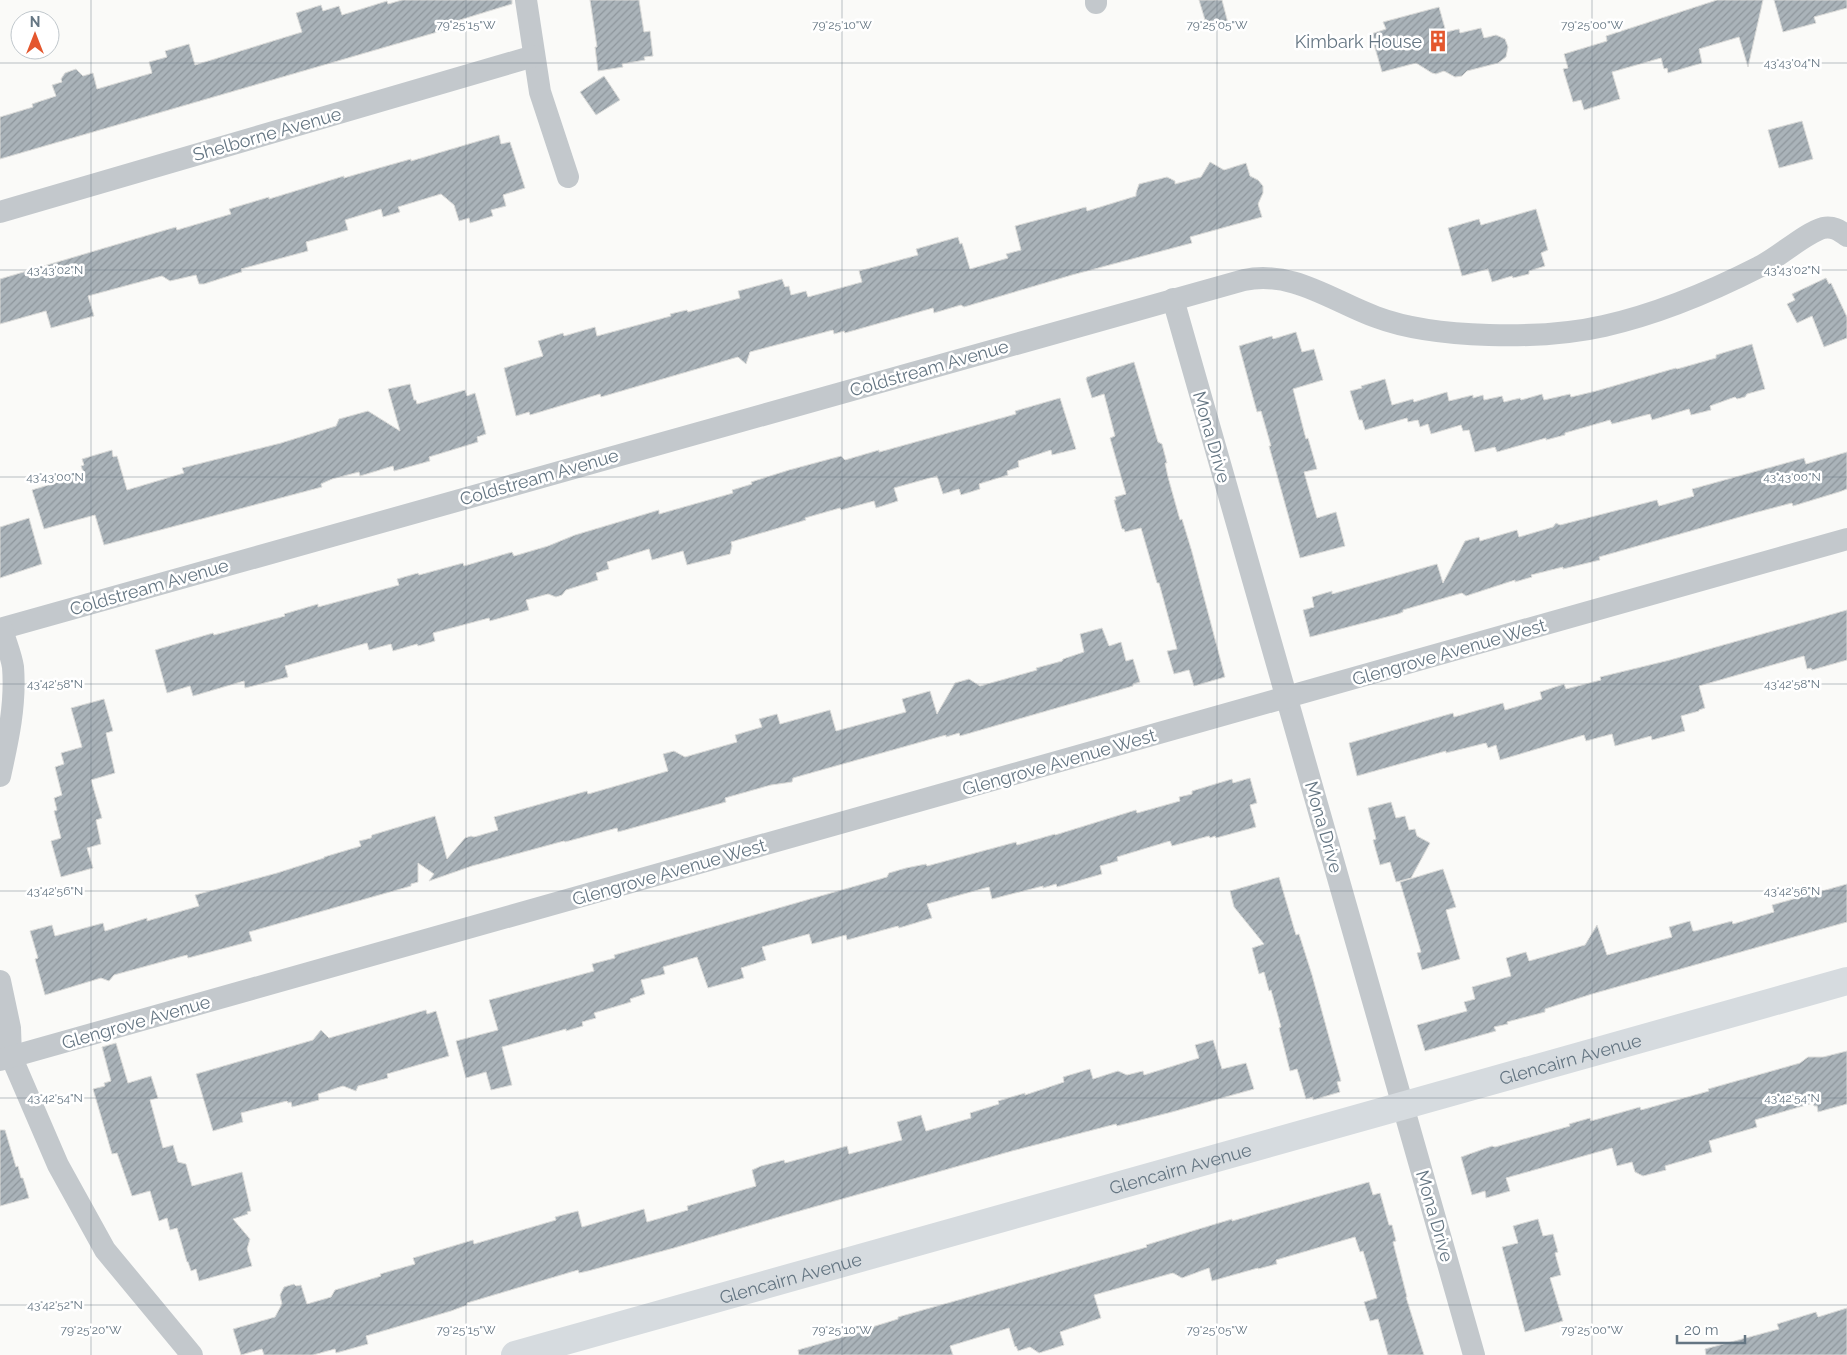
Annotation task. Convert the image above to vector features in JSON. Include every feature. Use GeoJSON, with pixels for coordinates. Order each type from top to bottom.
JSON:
{"type":"FeatureCollection","features":[{"type":"Feature","properties":{"kind":"street"},"geometry":{"type":"LineString","coordinates":[[526,0],[540,92],[568,177]]}},
{"type":"Feature","properties":{"kind":"street","name":"Shelborne Avenue"},"geometry":{"type":"LineString","coordinates":[[0,212],[534,56]]}},
{"type":"Feature","properties":{"kind":"street","name":"Coldstream Avenue"},"geometry":{"type":"LineString","coordinates":[[1,629],[1244,280],[1274,278],[1299,284],[1377,318],[1421,328],[1509,335],[1564,332],[1603,326],[1655,312],[1687,300],[1760,267],[1822,229],[1837,228],[1847,236]]}},
{"type":"Feature","properties":{"kind":"street","name":"Mona Drive"},"geometry":{"type":"LineString","coordinates":[[1173,299],[1474,1355]]}},
{"type":"Feature","properties":{"kind":"street","name":"Glengrove Avenue West"},"geometry":{"type":"LineString","coordinates":[[271,984],[1847,539]]}},
{"type":"Feature","properties":{"kind":"street"},"geometry":{"type":"LineString","coordinates":[[0,776],[12,716],[13,690],[13,665],[1,629]]}},
{"type":"Feature","properties":{"kind":"street","name":"Glencairn Avenue"},"geometry":{"type":"LineString","coordinates":[[515,1355],[1847,981]]}},
{"type":"Feature","properties":{"kind":"street"},"geometry":{"type":"LineString","coordinates":[[0,982],[10,1028],[6,1058],[58,1166],[105,1250],[192,1355]]}},
{"type":"Feature","properties":{"kind":"street","name":"Glengrove Avenue"},"geometry":{"type":"LineString","coordinates":[[6,1058],[271,984]]}},
{"type":"Feature","properties":{"kind":"building"},"geometry":{"type":"Polygon","coordinates":[[[402,0],[512,0],[512,4],[450,23],[451,27],[441,31],[0,159],[0,117],[33,107],[32,104],[56,96],[52,85],[62,82],[61,79],[65,73],[76,69],[83,76],[93,73],[97,89],[152,73],[149,62],[167,57],[165,51],[189,44],[195,65],[302,32],[296,13],[321,5],[323,11],[339,6],[342,15],[387,1],[388,4],[402,0]]]}},
{"type":"Feature","properties":{"kind":"building"},"geometry":{"type":"Polygon","coordinates":[[[590,0],[639,0],[644,32],[650,31],[653,56],[644,57],[645,60],[622,64],[623,67],[598,71],[595,47],[597,47],[590,0]]]}},
{"type":"Feature","properties":{"kind":"building"},"geometry":{"type":"Polygon","coordinates":[[[1199,0],[1222,0],[1228,23],[1209,29],[1199,0]]]}},
{"type":"Feature","properties":{"kind":"building"},"geometry":{"type":"Polygon","coordinates":[[[1717,0],[1763,0],[1748,67],[1739,37],[1699,49],[1702,63],[1668,73],[1667,68],[1664,69],[1661,58],[1612,72],[1620,99],[1584,110],[1581,100],[1573,102],[1563,69],[1568,68],[1564,54],[1607,41],[1606,36],[1717,0]]]}},
{"type":"Feature","properties":{"kind":"building"},"geometry":{"type":"Polygon","coordinates":[[[1774,0],[1847,0],[1847,8],[1814,17],[1816,23],[1783,32],[1774,0]]]}},
{"type":"Feature","properties":{"kind":"building","name":"Kimbark House"},"geometry":{"type":"Polygon","coordinates":[[[1439,7],[1446,32],[1459,29],[1460,33],[1481,28],[1484,38],[1496,35],[1505,39],[1508,47],[1506,57],[1498,63],[1467,71],[1462,76],[1455,77],[1444,71],[1436,74],[1432,73],[1416,63],[1382,72],[1371,34],[1386,29],[1383,22],[1439,7]]]}},
{"type":"Feature","properties":{"kind":"building"},"geometry":{"type":"Polygon","coordinates":[[[604,76],[620,100],[596,115],[580,92],[604,76]]]}},
{"type":"Feature","properties":{"kind":"building"},"geometry":{"type":"Polygon","coordinates":[[[1802,121],[1813,159],[1779,168],[1768,130],[1802,121]]]}},
{"type":"Feature","properties":{"kind":"building"},"geometry":{"type":"Polygon","coordinates":[[[499,135],[501,144],[510,142],[525,188],[503,195],[506,206],[491,210],[493,216],[470,223],[469,218],[459,221],[454,205],[441,194],[398,207],[400,212],[383,217],[381,209],[345,220],[348,230],[306,242],[308,251],[241,269],[242,272],[204,284],[199,284],[196,275],[170,281],[162,276],[88,296],[94,316],[51,328],[46,311],[0,324],[0,279],[176,227],[177,230],[231,214],[229,209],[269,197],[269,199],[344,176],[344,178],[411,159],[411,161],[499,135]]]}},
{"type":"Feature","properties":{"kind":"building"},"geometry":{"type":"Polygon","coordinates":[[[1210,162],[1224,170],[1246,163],[1250,176],[1258,180],[1263,186],[1263,193],[1258,204],[1262,217],[1190,237],[1192,243],[1072,275],[964,307],[961,305],[934,313],[933,308],[845,333],[844,331],[834,334],[833,330],[750,352],[746,364],[738,357],[601,397],[600,394],[530,415],[529,412],[516,416],[504,368],[543,356],[538,341],[563,333],[564,336],[595,327],[597,336],[671,316],[670,314],[687,310],[688,312],[740,298],[738,291],[782,279],[785,287],[789,286],[791,295],[806,291],[808,297],[862,282],[859,271],[918,255],[916,249],[958,237],[960,244],[962,243],[970,269],[1008,258],[1006,254],[1021,250],[1015,226],[1086,207],[1087,211],[1136,196],[1139,184],[1167,177],[1175,181],[1175,184],[1201,177],[1210,162]]]}},
{"type":"Feature","properties":{"kind":"building"},"geometry":{"type":"Polygon","coordinates":[[[1536,209],[1548,250],[1541,253],[1545,266],[1529,271],[1529,274],[1513,278],[1512,276],[1492,282],[1488,269],[1462,276],[1448,228],[1479,219],[1481,225],[1536,209]]]}},
{"type":"Feature","properties":{"kind":"building"},"geometry":{"type":"Polygon","coordinates":[[[1826,278],[1829,284],[1831,283],[1847,317],[1847,338],[1824,347],[1812,316],[1797,323],[1787,304],[1795,300],[1792,294],[1826,278]]]}},
{"type":"Feature","properties":{"kind":"building"},"geometry":{"type":"Polygon","coordinates":[[[1296,332],[1302,352],[1314,349],[1323,380],[1293,389],[1306,439],[1308,438],[1317,469],[1304,472],[1317,518],[1336,512],[1345,546],[1300,558],[1261,411],[1257,412],[1239,346],[1272,336],[1273,339],[1296,332]]]}},
{"type":"Feature","properties":{"kind":"building"},"geometry":{"type":"Polygon","coordinates":[[[1752,344],[1765,389],[1747,394],[1745,397],[1737,399],[1735,397],[1710,406],[1711,410],[1691,415],[1689,409],[1652,420],[1650,414],[1612,424],[1610,420],[1565,433],[1565,435],[1546,440],[1546,438],[1497,452],[1495,447],[1475,452],[1469,430],[1463,431],[1461,425],[1431,434],[1428,424],[1420,427],[1418,420],[1408,422],[1407,418],[1365,430],[1362,420],[1359,420],[1350,391],[1385,379],[1392,405],[1413,399],[1414,402],[1447,392],[1449,401],[1473,395],[1473,398],[1483,395],[1484,400],[1502,396],[1504,402],[1520,398],[1521,400],[1542,394],[1544,400],[1570,394],[1571,397],[1716,358],[1716,355],[1752,344]]]}},
{"type":"Feature","properties":{"kind":"building"},"geometry":{"type":"Polygon","coordinates":[[[1134,362],[1158,442],[1162,444],[1167,463],[1165,463],[1168,477],[1180,520],[1182,519],[1192,552],[1225,677],[1194,686],[1189,670],[1174,674],[1167,651],[1177,649],[1159,583],[1157,583],[1141,528],[1125,532],[1122,529],[1114,500],[1116,500],[1115,497],[1126,494],[1110,438],[1115,436],[1104,394],[1092,398],[1086,379],[1087,377],[1134,362]]]}},
{"type":"Feature","properties":{"kind":"building"},"geometry":{"type":"Polygon","coordinates":[[[410,384],[414,400],[416,400],[417,404],[465,390],[467,396],[475,393],[486,434],[477,437],[478,442],[429,457],[430,461],[394,471],[393,466],[360,476],[359,472],[332,479],[321,484],[322,487],[104,545],[95,515],[44,529],[32,490],[84,474],[81,466],[84,465],[82,459],[112,450],[113,457],[117,456],[127,490],[184,473],[182,468],[281,443],[336,426],[339,419],[368,411],[400,431],[388,389],[410,384]]]}},
{"type":"Feature","properties":{"kind":"building"},"geometry":{"type":"Polygon","coordinates":[[[1060,398],[1076,449],[1052,455],[1051,450],[1018,461],[1019,467],[1007,471],[1008,475],[979,484],[980,489],[961,495],[959,489],[943,494],[937,476],[894,488],[898,501],[876,508],[874,501],[841,510],[840,508],[731,542],[730,554],[687,565],[683,551],[652,560],[649,549],[607,562],[609,569],[596,573],[598,580],[566,590],[562,595],[556,597],[548,594],[526,600],[529,610],[490,621],[489,618],[433,633],[435,641],[418,646],[417,644],[393,651],[391,644],[369,650],[367,643],[285,666],[288,677],[245,688],[244,681],[193,696],[190,686],[167,693],[155,650],[213,633],[214,635],[285,616],[284,614],[318,604],[318,607],[399,585],[397,579],[418,573],[419,575],[463,563],[464,566],[512,552],[514,556],[548,546],[575,535],[659,510],[659,514],[733,493],[732,490],[752,484],[751,482],[789,470],[841,456],[845,460],[879,450],[879,452],[883,451],[1016,414],[1015,411],[1060,398]]]}},
{"type":"Feature","properties":{"kind":"building"},"geometry":{"type":"Polygon","coordinates":[[[1847,452],[1847,489],[1839,492],[1793,506],[1792,503],[1754,513],[1599,557],[1600,560],[1531,575],[1532,577],[1515,582],[1515,580],[1466,596],[1462,593],[1403,610],[1403,612],[1398,614],[1310,637],[1303,610],[1314,607],[1312,597],[1332,591],[1332,594],[1437,564],[1443,583],[1465,541],[1479,537],[1480,541],[1517,530],[1519,537],[1553,527],[1556,523],[1560,525],[1657,500],[1659,506],[1694,496],[1692,489],[1804,458],[1806,464],[1847,452]]]}},
{"type":"Feature","properties":{"kind":"building"},"geometry":{"type":"Polygon","coordinates":[[[29,518],[42,564],[0,578],[0,527],[29,518]]]}},
{"type":"Feature","properties":{"kind":"building"},"geometry":{"type":"Polygon","coordinates":[[[1847,610],[1847,660],[1812,670],[1811,668],[1807,669],[1804,656],[1699,686],[1705,708],[1681,716],[1685,731],[1652,740],[1651,736],[1615,746],[1612,734],[1586,741],[1584,735],[1500,760],[1496,745],[1488,748],[1486,743],[1446,753],[1446,751],[1357,776],[1349,743],[1453,713],[1454,717],[1503,703],[1505,710],[1542,699],[1540,692],[1564,684],[1566,689],[1601,680],[1600,677],[1670,660],[1847,610]]]}},
{"type":"Feature","properties":{"kind":"building"},"geometry":{"type":"Polygon","coordinates":[[[1102,628],[1109,646],[1121,642],[1126,661],[1133,659],[1140,682],[1133,684],[1133,686],[960,736],[959,733],[946,737],[946,735],[793,778],[792,782],[771,785],[725,798],[726,802],[618,832],[617,828],[564,841],[472,866],[429,881],[434,874],[418,863],[418,882],[411,884],[411,886],[249,932],[252,941],[188,958],[187,955],[114,975],[109,981],[101,978],[45,995],[35,959],[38,958],[30,931],[52,925],[55,936],[103,923],[105,931],[147,918],[147,921],[199,906],[195,895],[277,873],[361,846],[359,841],[371,838],[372,835],[435,816],[447,859],[465,838],[498,830],[494,817],[587,791],[588,794],[668,771],[663,754],[674,751],[685,757],[737,742],[735,735],[762,727],[759,719],[777,714],[780,724],[830,710],[836,731],[906,712],[902,699],[930,691],[937,714],[955,683],[969,679],[980,686],[1062,661],[1084,652],[1080,634],[1102,628]]]}},
{"type":"Feature","properties":{"kind":"building"},"geometry":{"type":"Polygon","coordinates":[[[104,699],[113,731],[106,733],[115,773],[91,780],[102,818],[96,820],[101,844],[87,848],[93,868],[61,877],[51,841],[61,838],[54,811],[57,810],[54,798],[62,795],[55,767],[64,764],[61,753],[82,747],[71,708],[104,699]]]}},
{"type":"Feature","properties":{"kind":"building"},"geometry":{"type":"Polygon","coordinates":[[[1250,778],[1257,803],[1250,805],[1256,827],[1216,838],[1215,836],[1210,838],[1209,836],[1172,846],[1170,841],[1117,857],[1118,861],[1100,866],[1102,874],[1057,887],[1056,884],[1043,888],[1043,886],[992,899],[989,887],[927,904],[932,918],[899,928],[898,926],[847,940],[846,935],[812,944],[809,934],[762,947],[766,960],[741,968],[744,978],[708,988],[697,957],[663,967],[665,974],[641,980],[645,994],[630,999],[631,1002],[594,1013],[596,1018],[582,1022],[583,1026],[502,1047],[512,1085],[491,1090],[486,1072],[466,1078],[456,1041],[498,1030],[489,1000],[594,971],[592,964],[615,958],[614,955],[887,877],[889,873],[906,868],[926,864],[927,866],[1016,842],[1017,845],[1136,810],[1137,813],[1180,801],[1179,797],[1192,794],[1192,791],[1232,779],[1233,783],[1250,778]]]}},
{"type":"Feature","properties":{"kind":"building"},"geometry":{"type":"Polygon","coordinates":[[[1391,802],[1396,818],[1405,816],[1409,830],[1415,829],[1417,836],[1430,843],[1411,878],[1396,882],[1390,862],[1380,865],[1373,840],[1376,839],[1368,808],[1391,802]]]}},
{"type":"Feature","properties":{"kind":"building"},"geometry":{"type":"Polygon","coordinates":[[[1443,869],[1456,907],[1446,910],[1460,959],[1422,970],[1417,953],[1421,952],[1400,882],[1443,869]]]}},
{"type":"Feature","properties":{"kind":"building"},"geometry":{"type":"Polygon","coordinates":[[[1279,877],[1296,935],[1299,934],[1312,975],[1341,1081],[1337,1082],[1340,1092],[1313,1100],[1313,1097],[1306,1099],[1297,1069],[1290,1071],[1271,990],[1269,991],[1264,972],[1259,974],[1252,948],[1264,944],[1234,907],[1230,891],[1279,877]]]}},
{"type":"Feature","properties":{"kind":"building"},"geometry":{"type":"Polygon","coordinates":[[[1847,884],[1847,922],[1592,994],[1545,1009],[1545,1012],[1494,1027],[1496,1031],[1425,1051],[1417,1025],[1467,1011],[1464,1002],[1475,999],[1472,987],[1511,976],[1506,958],[1526,952],[1529,961],[1585,945],[1597,925],[1607,955],[1672,937],[1669,927],[1690,921],[1693,931],[1695,931],[1732,921],[1733,924],[1774,912],[1772,905],[1847,884]]]}},
{"type":"Feature","properties":{"kind":"building"},"geometry":{"type":"Polygon","coordinates":[[[426,1010],[427,1014],[436,1011],[449,1056],[387,1074],[388,1078],[358,1086],[356,1091],[343,1086],[318,1094],[319,1100],[292,1107],[291,1102],[288,1103],[287,1101],[241,1113],[243,1122],[213,1131],[196,1074],[313,1040],[321,1030],[329,1038],[426,1010]]]}},
{"type":"Feature","properties":{"kind":"building"},"geometry":{"type":"Polygon","coordinates":[[[1213,1040],[1222,1069],[1246,1063],[1254,1089],[1172,1112],[1117,1126],[1116,1124],[1012,1151],[674,1248],[588,1271],[579,1273],[578,1270],[366,1336],[368,1344],[336,1353],[335,1349],[313,1355],[264,1355],[262,1349],[241,1355],[233,1329],[275,1317],[282,1304],[280,1295],[284,1287],[294,1284],[296,1286],[301,1285],[307,1304],[331,1297],[335,1290],[415,1264],[413,1258],[473,1240],[474,1244],[556,1220],[555,1217],[578,1211],[582,1227],[644,1209],[647,1222],[688,1210],[687,1206],[756,1186],[752,1170],[761,1166],[784,1160],[785,1163],[847,1146],[849,1154],[902,1140],[897,1122],[921,1115],[926,1131],[971,1118],[970,1113],[999,1104],[998,1101],[1025,1093],[1025,1095],[1064,1082],[1063,1077],[1090,1069],[1093,1079],[1118,1071],[1127,1075],[1143,1071],[1144,1075],[1199,1058],[1195,1045],[1213,1040]]]}},
{"type":"Feature","properties":{"kind":"building"},"geometry":{"type":"Polygon","coordinates":[[[116,1043],[128,1083],[151,1076],[158,1098],[150,1100],[163,1148],[173,1145],[178,1162],[186,1164],[192,1186],[242,1172],[251,1211],[247,1212],[248,1214],[233,1219],[250,1239],[247,1249],[252,1266],[199,1281],[196,1269],[191,1271],[187,1262],[177,1228],[170,1230],[167,1218],[159,1221],[150,1191],[132,1196],[117,1153],[112,1154],[93,1089],[105,1086],[104,1083],[111,1081],[102,1047],[116,1043]]]}},
{"type":"Feature","properties":{"kind":"building"},"geometry":{"type":"Polygon","coordinates":[[[1847,1051],[1847,1104],[1818,1112],[1817,1106],[1814,1106],[1813,1103],[1755,1120],[1757,1127],[1709,1141],[1712,1152],[1665,1166],[1666,1170],[1643,1176],[1635,1172],[1632,1162],[1617,1166],[1612,1148],[1506,1178],[1510,1191],[1486,1198],[1485,1191],[1472,1195],[1461,1157],[1492,1146],[1495,1147],[1570,1126],[1569,1124],[1590,1118],[1591,1121],[1640,1107],[1641,1110],[1709,1091],[1708,1089],[1800,1063],[1808,1057],[1823,1057],[1847,1051]]]}},
{"type":"Feature","properties":{"kind":"building"},"geometry":{"type":"Polygon","coordinates":[[[0,1130],[5,1130],[16,1167],[18,1166],[29,1198],[0,1206],[0,1130]]]}},
{"type":"Feature","properties":{"kind":"building"},"geometry":{"type":"Polygon","coordinates":[[[1369,1182],[1373,1195],[1380,1193],[1389,1225],[1392,1225],[1396,1241],[1393,1242],[1406,1297],[1424,1355],[1388,1355],[1378,1319],[1370,1321],[1364,1302],[1377,1298],[1363,1251],[1360,1252],[1355,1237],[1276,1260],[1277,1264],[1212,1281],[1209,1268],[1182,1278],[1173,1273],[1094,1295],[1101,1318],[1060,1332],[1064,1345],[1039,1353],[1030,1347],[1018,1351],[1009,1328],[950,1346],[953,1355],[799,1355],[798,1350],[860,1332],[898,1319],[898,1317],[1147,1247],[1146,1245],[1232,1219],[1232,1221],[1369,1182]]]}},
{"type":"Feature","properties":{"kind":"building"},"geometry":{"type":"Polygon","coordinates":[[[1538,1219],[1543,1236],[1553,1234],[1558,1252],[1555,1253],[1561,1275],[1550,1278],[1563,1321],[1525,1332],[1502,1247],[1518,1243],[1513,1226],[1538,1219]]]}},
{"type":"Feature","properties":{"kind":"building"},"geometry":{"type":"Polygon","coordinates":[[[1847,1308],[1847,1355],[1706,1355],[1705,1349],[1779,1329],[1777,1324],[1816,1312],[1818,1317],[1847,1308]]]}},
{"type":"Feature","properties":{"kind":"place","name":"Kimbark House"},"geometry":{"type":"Point","coordinates":[1438,41]}}]}
